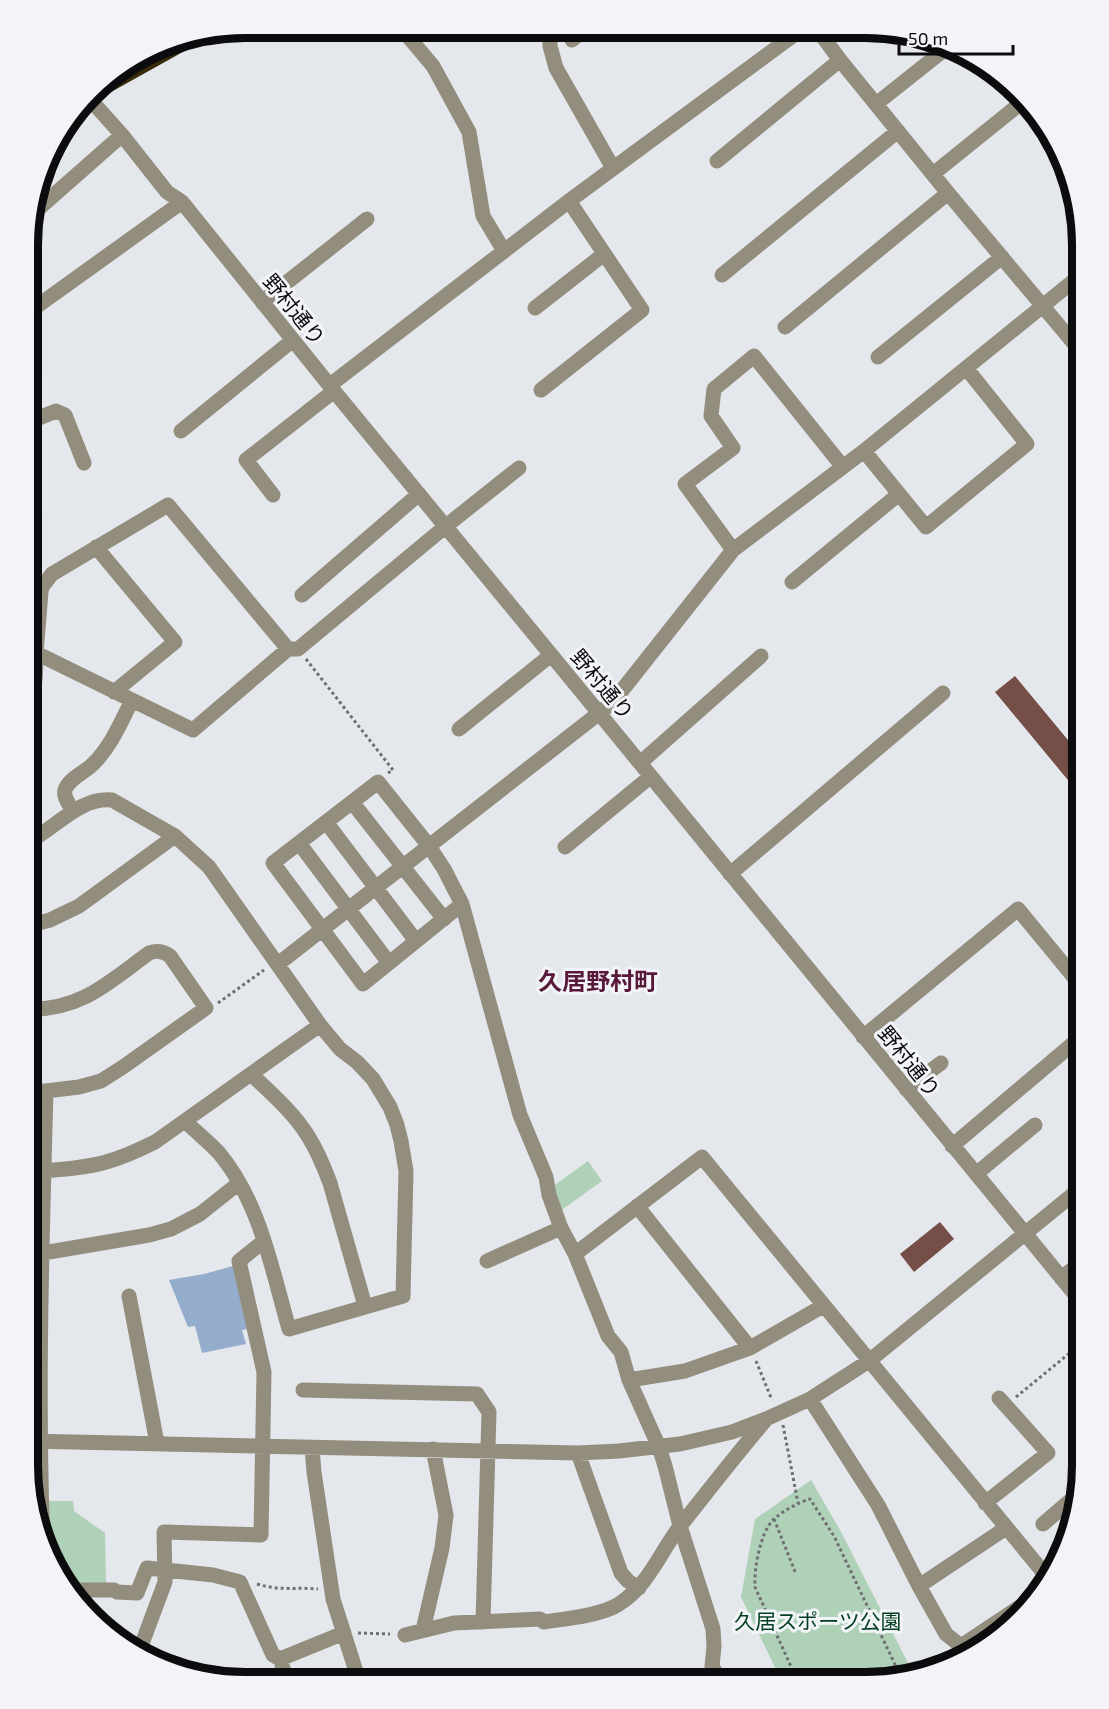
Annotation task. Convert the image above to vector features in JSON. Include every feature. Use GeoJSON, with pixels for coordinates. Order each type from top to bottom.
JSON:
{"type":"FeatureCollection","features":[{"type":"Feature","properties":{"kind":"highway"},"geometry":{"type":"LineString","coordinates":[[128,73],[150,61]]}},
{"type":"Feature","properties":{"kind":"street"},"geometry":{"type":"LineString","coordinates":[[409,38],[433,66],[469,132],[483,216],[504,251]]}},
{"type":"Feature","properties":{"kind":"street"},"geometry":{"type":"LineString","coordinates":[[550,38],[556,68],[613,168]]}},
{"type":"Feature","properties":{"kind":"street"},"geometry":{"type":"LineString","coordinates":[[273,495],[246,460],[332,388],[504,251],[790,38]]}},
{"type":"Feature","properties":{"kind":"street"},"geometry":{"type":"LineString","coordinates":[[824,38],[948,193],[1072,341]]}},
{"type":"Feature","properties":{"kind":"street"},"geometry":{"type":"LineString","coordinates":[[876,105],[941,52]]}},
{"type":"Feature","properties":{"kind":"street"},"geometry":{"type":"LineString","coordinates":[[717,161],[840,60]]}},
{"type":"Feature","properties":{"kind":"street","name":"野村通り"},"geometry":{"type":"LineString","coordinates":[[95,102],[167,192],[182,202],[1071,1290]]}},
{"type":"Feature","properties":{"kind":"street"},"geometry":{"type":"LineString","coordinates":[[933,174],[1018,106]]}},
{"type":"Feature","properties":{"kind":"street"},"geometry":{"type":"LineString","coordinates":[[722,275],[898,131]]}},
{"type":"Feature","properties":{"kind":"street"},"geometry":{"type":"LineString","coordinates":[[42,206],[122,135]]}},
{"type":"Feature","properties":{"kind":"street"},"geometry":{"type":"LineString","coordinates":[[785,327],[948,193]]}},
{"type":"Feature","properties":{"kind":"street"},"geometry":{"type":"LineString","coordinates":[[542,390],[642,310],[569,201]]}},
{"type":"Feature","properties":{"kind":"street"},"geometry":{"type":"LineString","coordinates":[[38,306],[182,202]]}},
{"type":"Feature","properties":{"kind":"street"},"geometry":{"type":"LineString","coordinates":[[262,302],[367,219]]}},
{"type":"Feature","properties":{"kind":"street"},"geometry":{"type":"LineString","coordinates":[[535,308],[604,254]]}},
{"type":"Feature","properties":{"kind":"street"},"geometry":{"type":"LineString","coordinates":[[878,357],[1002,256]]}},
{"type":"Feature","properties":{"kind":"street"},"geometry":{"type":"LineString","coordinates":[[276,961],[322,929],[612,703],[733,550],[843,467],[1072,282]]}},
{"type":"Feature","properties":{"kind":"street"},"geometry":{"type":"LineString","coordinates":[[181,431],[293,340]]}},
{"type":"Feature","properties":{"kind":"street"},"geometry":{"type":"LineString","coordinates":[[733,550],[685,484],[733,448],[711,416],[714,389],[754,356],[843,467]]}},
{"type":"Feature","properties":{"kind":"street"},"geometry":{"type":"LineString","coordinates":[[864,450],[926,527],[1027,444],[966,368]]}},
{"type":"Feature","properties":{"kind":"street"},"geometry":{"type":"LineString","coordinates":[[38,418],[56,411],[65,415],[84,463]]}},
{"type":"Feature","properties":{"kind":"street"},"geometry":{"type":"LineString","coordinates":[[38,654],[193,730],[519,468]]}},
{"type":"Feature","properties":{"kind":"street"},"geometry":{"type":"LineString","coordinates":[[302,595],[419,494]]}},
{"type":"Feature","properties":{"kind":"street"},"geometry":{"type":"LineString","coordinates":[[792,582],[898,494]]}},
{"type":"Feature","properties":{"kind":"street"},"geometry":{"type":"LineString","coordinates":[[38,631],[42,587],[52,574],[168,505],[293,649]]}},
{"type":"Feature","properties":{"kind":"street"},"geometry":{"type":"LineString","coordinates":[[96,547],[175,642],[114,692]]}},
{"type":"Feature","properties":{"kind":"street"},"geometry":{"type":"LineString","coordinates":[[459,729],[551,655]]}},
{"type":"Feature","properties":{"kind":"street"},"geometry":{"type":"LineString","coordinates":[[640,763],[761,656]]}},
{"type":"Feature","properties":{"kind":"street"},"geometry":{"type":"LineString","coordinates":[[730,874],[943,693]]}},
{"type":"Feature","properties":{"kind":"street"},"geometry":{"type":"LineString","coordinates":[[74,811],[65,797],[64,792],[67,785],[93,764],[114,736],[132,700]]}},
{"type":"Feature","properties":{"kind":"street"},"geometry":{"type":"LineString","coordinates":[[565,847],[651,777]]}},
{"type":"Feature","properties":{"kind":"street"},"geometry":{"type":"LineString","coordinates":[[462,904],[363,984],[273,863],[378,782],[429,846],[444,869],[462,904],[520,1115],[546,1177],[549,1195],[561,1228],[575,1254],[608,1336],[621,1352],[629,1380],[659,1447],[680,1526],[713,1629],[713,1672]]}},
{"type":"Feature","properties":{"kind":"street"},"geometry":{"type":"LineString","coordinates":[[38,837],[90,802],[112,800],[175,836],[209,867],[320,1025],[340,1049],[357,1062],[377,1085],[390,1107],[401,1141],[406,1171],[403,1296],[289,1329],[259,1226],[239,1183],[219,1154],[185,1121]]}},
{"type":"Feature","properties":{"kind":"street"},"geometry":{"type":"LineString","coordinates":[[352,802],[444,919]]}},
{"type":"Feature","properties":{"kind":"street"},"geometry":{"type":"LineString","coordinates":[[326,822],[416,941]]}},
{"type":"Feature","properties":{"kind":"street"},"geometry":{"type":"LineString","coordinates":[[38,923],[79,906],[175,836]]}},
{"type":"Feature","properties":{"kind":"street"},"geometry":{"type":"LineString","coordinates":[[443,836],[444,869]]}},
{"type":"Feature","properties":{"kind":"street"},"geometry":{"type":"LineString","coordinates":[[299,843],[389,963]]}},
{"type":"Feature","properties":{"kind":"street"},"geometry":{"type":"LineString","coordinates":[[863,1037],[1018,909],[1071,974]]}},
{"type":"Feature","properties":{"kind":"street"},"geometry":{"type":"LineString","coordinates":[[38,1009],[57,1008],[82,999],[149,953],[157,951],[170,956],[206,1008],[100,1081],[79,1087],[38,1091]]}},
{"type":"Feature","properties":{"kind":"street"},"geometry":{"type":"LineString","coordinates":[[44,1171],[106,1162],[155,1142],[320,1025]]}},
{"type":"Feature","properties":{"kind":"street"},"geometry":{"type":"LineString","coordinates":[[952,1146],[1071,1045]]}},
{"type":"Feature","properties":{"kind":"street"},"geometry":{"type":"LineString","coordinates":[[906,1089],[941,1063]]}},
{"type":"Feature","properties":{"kind":"street"},"geometry":{"type":"LineString","coordinates":[[251,1074],[290,1113],[308,1136],[324,1166],[366,1306]]}},
{"type":"Feature","properties":{"kind":"street"},"geometry":{"type":"LineString","coordinates":[[38,1318],[43,1253],[46,1091]]}},
{"type":"Feature","properties":{"kind":"street"},"geometry":{"type":"LineString","coordinates":[[976,1174],[1035,1125]]}},
{"type":"Feature","properties":{"kind":"street"},"geometry":{"type":"LineString","coordinates":[[575,1254],[702,1156],[1042,1571]]}},
{"type":"Feature","properties":{"kind":"street"},"geometry":{"type":"LineString","coordinates":[[43,1253],[149,1235],[171,1228],[200,1214],[239,1183]]}},
{"type":"Feature","properties":{"kind":"street"},"geometry":{"type":"LineString","coordinates":[[405,1635],[454,1623],[540,1619],[544,1622],[619,1605],[639,1588],[680,1526],[776,1406],[810,1399],[869,1361],[1071,1196]]}},
{"type":"Feature","properties":{"kind":"street"},"geometry":{"type":"LineString","coordinates":[[637,1206],[750,1348]]}},
{"type":"Feature","properties":{"kind":"street"},"geometry":{"type":"LineString","coordinates":[[487,1261],[561,1228]]}},
{"type":"Feature","properties":{"kind":"street"},"geometry":{"type":"LineString","coordinates":[[142,1644],[165,1582],[164,1532],[261,1534],[264,1372],[239,1261],[264,1241]]}},
{"type":"Feature","properties":{"kind":"street"},"geometry":{"type":"LineString","coordinates":[[1061,1278],[1071,1270]]}},
{"type":"Feature","properties":{"kind":"street"},"geometry":{"type":"LineString","coordinates":[[129,1296],[157,1443]]}},
{"type":"Feature","properties":{"kind":"street"},"geometry":{"type":"LineString","coordinates":[[629,1380],[685,1371],[750,1348],[823,1306]]}},
{"type":"Feature","properties":{"kind":"street"},"geometry":{"type":"LineString","coordinates":[[303,1390],[477,1394],[489,1412],[483,1622]]}},
{"type":"Feature","properties":{"kind":"street"},"geometry":{"type":"LineString","coordinates":[[810,1399],[878,1505],[946,1634],[962,1647]]}},
{"type":"Feature","properties":{"kind":"street"},"geometry":{"type":"LineString","coordinates":[[985,1503],[1048,1453],[1002,1402]]}},
{"type":"Feature","properties":{"kind":"street"},"geometry":{"type":"LineString","coordinates":[[38,1441],[578,1453],[680,1444],[732,1432],[766,1419]]}},
{"type":"Feature","properties":{"kind":"street"},"geometry":{"type":"LineString","coordinates":[[312,1448],[332,1591],[356,1672]]}},
{"type":"Feature","properties":{"kind":"street"},"geometry":{"type":"LineString","coordinates":[[423,1630],[442,1548],[446,1515],[433,1449]]}},
{"type":"Feature","properties":{"kind":"street"},"geometry":{"type":"LineString","coordinates":[[578,1453],[621,1573],[639,1588]]}},
{"type":"Feature","properties":{"kind":"street"},"geometry":{"type":"LineString","coordinates":[[1043,1524],[1067,1503]]}},
{"type":"Feature","properties":{"kind":"street"},"geometry":{"type":"LineString","coordinates":[[919,1586],[1006,1528]]}},
{"type":"Feature","properties":{"kind":"street"},"geometry":{"type":"LineString","coordinates":[[79,1590],[114,1590],[137,1593],[147,1568],[213,1575],[240,1581],[273,1655],[280,1659],[284,1672]]}},
{"type":"Feature","properties":{"kind":"street"},"geometry":{"type":"LineString","coordinates":[[280,1659],[344,1633]]}},
{"type":"Feature","properties":{"kind":"path"},"geometry":{"type":"LineString","coordinates":[[293,649],[393,770],[378,782]]}},
{"type":"Feature","properties":{"kind":"path"},"geometry":{"type":"LineString","coordinates":[[206,1008],[212,1008],[276,961]]}},
{"type":"Feature","properties":{"kind":"path"},"geometry":{"type":"LineString","coordinates":[[750,1348],[776,1406],[798,1503]]}},
{"type":"Feature","properties":{"kind":"path"},"geometry":{"type":"LineString","coordinates":[[1002,1402],[1071,1351]]}},
{"type":"Feature","properties":{"kind":"path"},"geometry":{"type":"LineString","coordinates":[[793,1672],[755,1587],[754,1570],[766,1531],[774,1519],[798,1503],[810,1499],[834,1536],[897,1669]]}},
{"type":"Feature","properties":{"kind":"path"},"geometry":{"type":"LineString","coordinates":[[774,1519],[796,1574]]}},
{"type":"Feature","properties":{"kind":"path"},"geometry":{"type":"LineString","coordinates":[[240,1581],[290,1590],[309,1588],[332,1591]]}},
{"type":"Feature","properties":{"kind":"path"},"geometry":{"type":"LineString","coordinates":[[344,1633],[405,1635]]}},
{"type":"Feature","properties":{"kind":"green space"},"geometry":{"type":"Polygon","coordinates":[[[588,1161],[602,1181],[559,1212],[552,1187],[588,1161]]]}},
{"type":"Feature","properties":{"kind":"green space","name":"久居スポーツ公園"},"geometry":{"type":"Polygon","coordinates":[[[811,1480],[840,1530],[911,1666],[865,1672],[777,1672],[741,1597],[755,1519],[811,1480]]]}},
{"type":"Feature","properties":{"kind":"green space"},"geometry":{"type":"Polygon","coordinates":[[[49,1501],[73,1501],[74,1511],[105,1533],[106,1584],[77,1586],[65,1568],[50,1533],[49,1501]]]}},
{"type":"Feature","properties":{"kind":"water"},"geometry":{"type":"Polygon","coordinates":[[[233,1266],[247,1329],[242,1330],[246,1344],[202,1353],[195,1326],[188,1327],[169,1280],[233,1266]]]}},
{"type":"Feature","properties":{"kind":"building"},"geometry":{"type":"Polygon","coordinates":[[[1015,676],[1072,744],[1072,784],[995,692],[1015,676]]]}},
{"type":"Feature","properties":{"kind":"building"},"geometry":{"type":"Polygon","coordinates":[[[940,1222],[954,1239],[914,1272],[900,1254],[940,1222]]]}},
{"type":"Feature","properties":{"kind":"district","name":"久居野村町"},"geometry":{"type":"Point","coordinates":[598,980]}}]}
